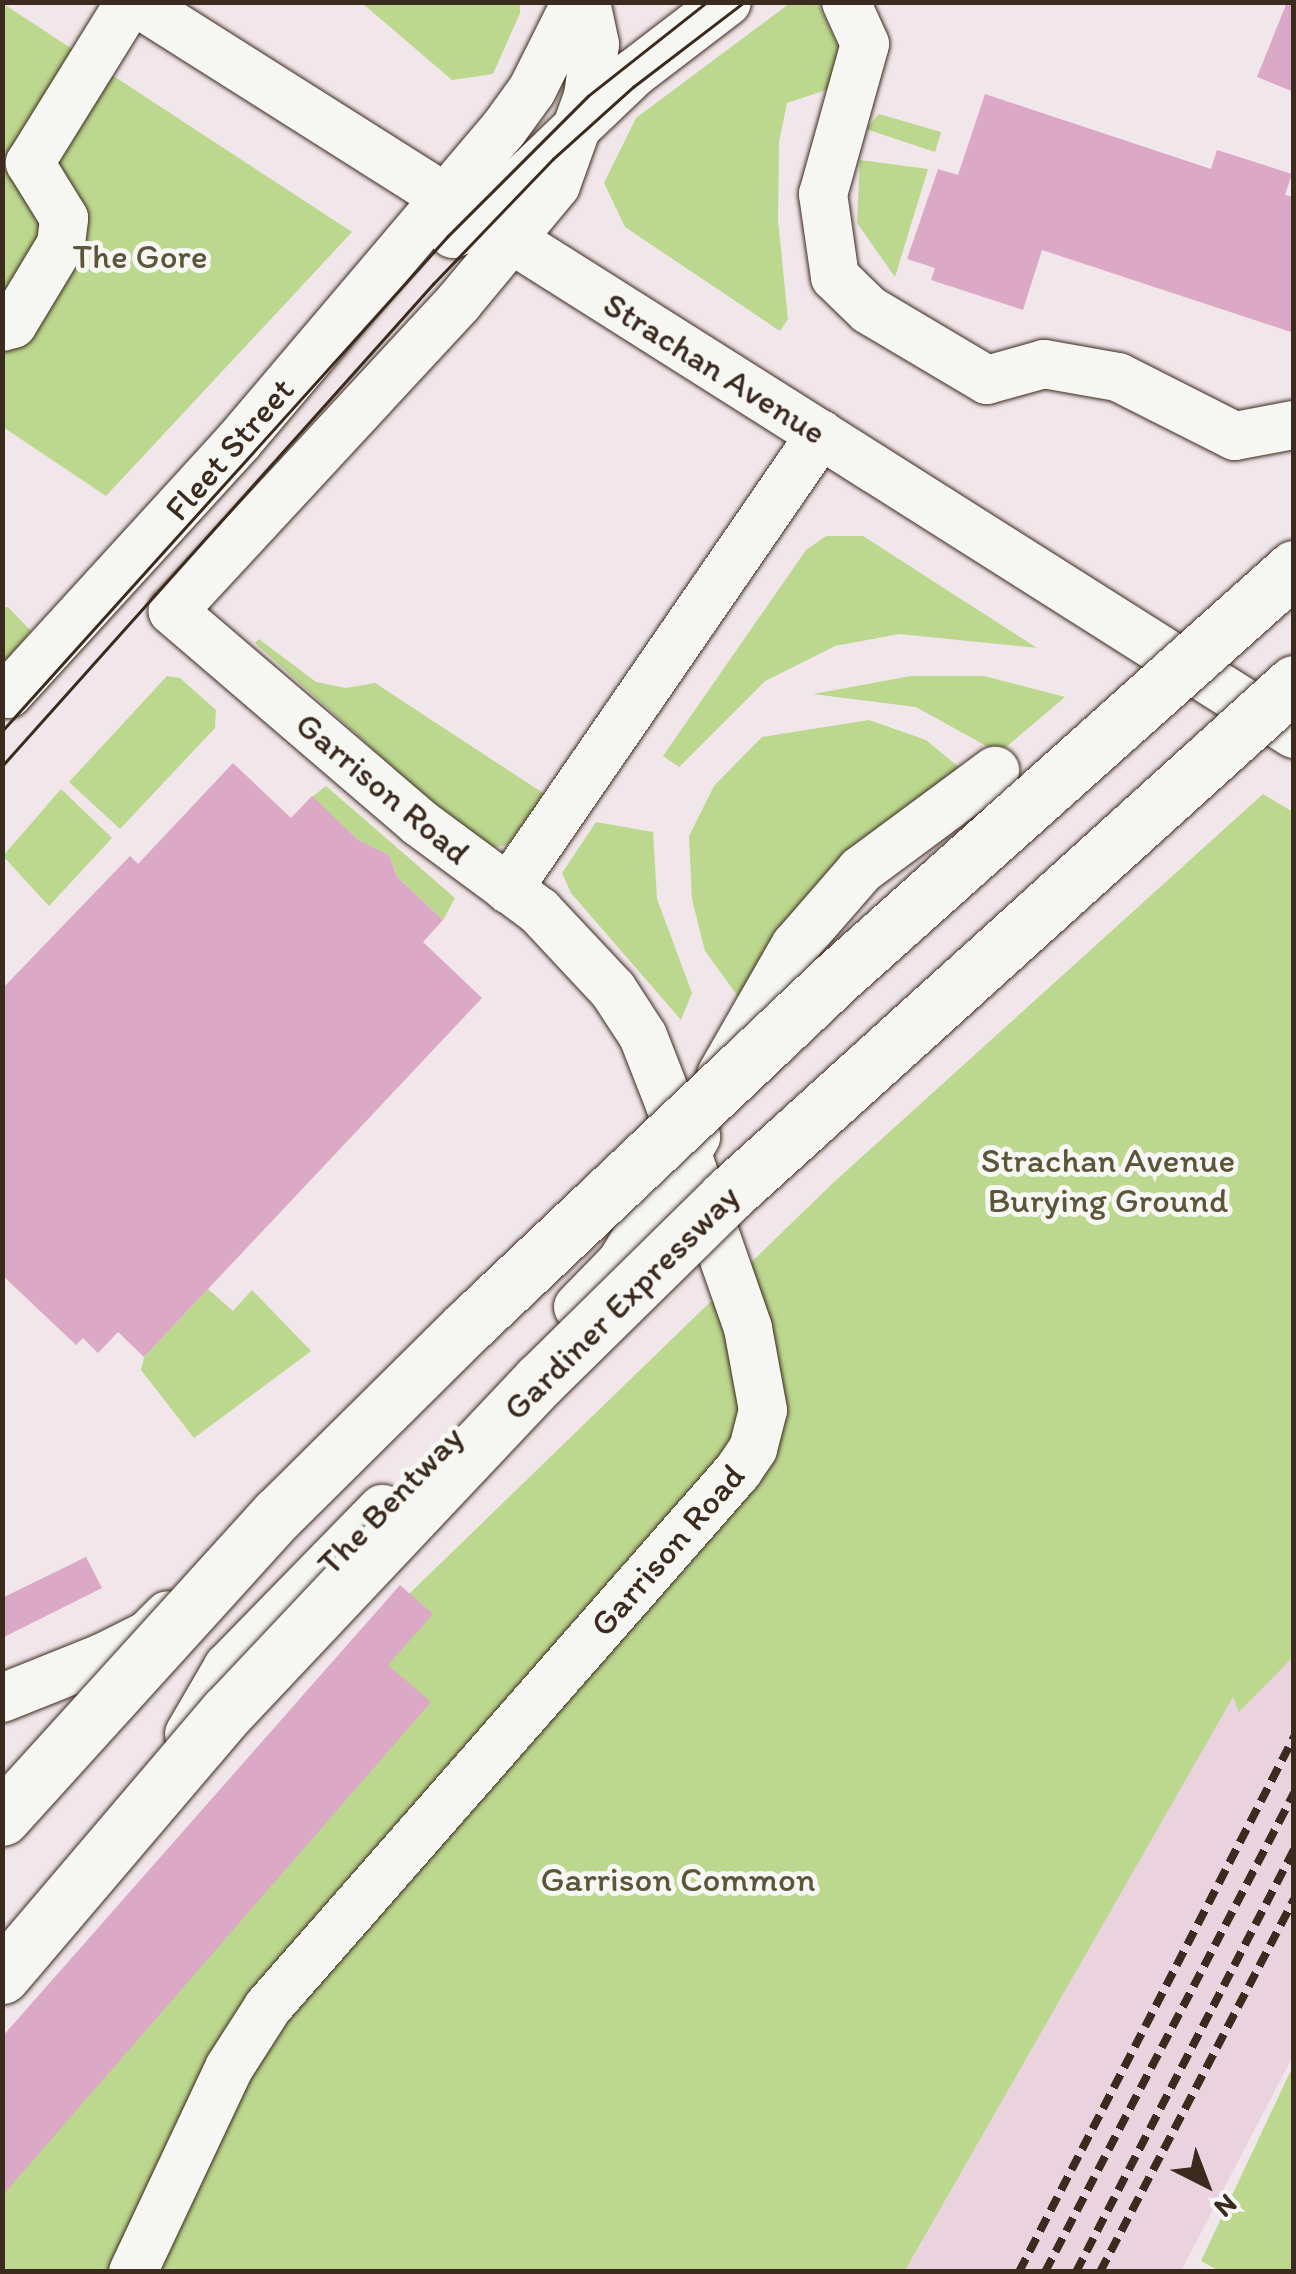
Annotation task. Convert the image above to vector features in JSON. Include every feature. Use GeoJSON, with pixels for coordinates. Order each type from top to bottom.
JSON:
{"type":"FeatureCollection","features":[{"type":"Feature","properties":{"kind":"highway"},"geometry":{"type":"LineString","coordinates":[[2,1818],[278,1514],[509,1287],[824,989],[1294,568]]}},
{"type":"Feature","properties":{"kind":"highway","name":"Gardiner Expressway"},"geometry":{"type":"LineString","coordinates":[[2,1976],[226,1712],[540,1380],[726,1197],[1294,683]]}},
{"type":"Feature","properties":{"kind":"street"},"geometry":{"type":"LineString","coordinates":[[2,327],[13,324],[61,244],[64,218],[16,162],[133,2]]}},
{"type":"Feature","properties":{"kind":"street","name":"Strachan Avenue"},"geometry":{"type":"LineString","coordinates":[[133,2],[1294,734]]}},
{"type":"Feature","properties":{"kind":"street"},"geometry":{"type":"LineString","coordinates":[[478,219],[532,90],[576,2]]}},
{"type":"Feature","properties":{"kind":"street"},"geometry":{"type":"LineString","coordinates":[[478,219],[556,184],[584,116],[595,44],[586,2]]}},
{"type":"Feature","properties":{"kind":"street"},"geometry":{"type":"LineString","coordinates":[[584,116],[727,2]]}},
{"type":"Feature","properties":{"kind":"street"},"geometry":{"type":"LineString","coordinates":[[846,2],[866,44],[823,194],[835,277],[869,310],[987,380],[1044,364],[1118,378],[1235,436],[1294,426]]}},
{"type":"Feature","properties":{"kind":"street","name":"Fleet Street"},"geometry":{"type":"LineString","coordinates":[[5,692],[238,442],[395,258],[478,219]]}},
{"type":"Feature","properties":{"kind":"street","name":"Fleet Street"},"geometry":{"type":"LineString","coordinates":[[173,611],[478,219]]}},
{"type":"Feature","properties":{"kind":"street"},"geometry":{"type":"LineString","coordinates":[[508,889],[822,434]]}},
{"type":"Feature","properties":{"kind":"street","name":"Garrison Road"},"geometry":{"type":"LineString","coordinates":[[133,2272],[229,2068],[268,2007],[753,1449],[763,1410],[758,1363],[665,1092],[643,1036],[600,972],[572,940],[420,823],[173,611]]}},
{"type":"Feature","properties":{"kind":"street","name":"The Bentway"},"geometry":{"type":"LineString","coordinates":[[2,1956],[176,1756],[228,1668],[621,1263],[688,1159],[730,1054],[795,946],[860,870],[995,771]]}},
{"type":"Feature","properties":{"kind":"street"},"geometry":{"type":"LineString","coordinates":[[2,1698],[148,1634],[665,1092]]}},
{"type":"Feature","properties":{"kind":"shaded area"},"geometry":{"type":"Polygon","coordinates":[[[1293,1591],[1293,2056],[1181,2271],[905,2272],[1293,1591]]]}},
{"type":"Feature","properties":{"kind":"green space","name":"The Gore"},"geometry":{"type":"Polygon","coordinates":[[[2,3],[352,232],[106,496],[3,427],[2,3]]]}},
{"type":"Feature","properties":{"kind":"green space"},"geometry":{"type":"Polygon","coordinates":[[[362,3],[520,3],[520,13],[493,74],[452,80],[362,3]]]}},
{"type":"Feature","properties":{"kind":"green space"},"geometry":{"type":"Polygon","coordinates":[[[790,3],[818,3],[842,54],[835,87],[787,103],[779,142],[778,220],[788,319],[780,331],[625,227],[604,183],[636,118],[790,3]]]}},
{"type":"Feature","properties":{"kind":"green space"},"geometry":{"type":"Polygon","coordinates":[[[879,114],[941,132],[935,152],[866,129],[879,114]]]}},
{"type":"Feature","properties":{"kind":"green space"},"geometry":{"type":"Polygon","coordinates":[[[860,160],[928,169],[895,277],[857,223],[860,160]]]}},
{"type":"Feature","properties":{"kind":"green space"},"geometry":{"type":"Polygon","coordinates":[[[826,536],[863,536],[1037,648],[899,634],[835,646],[765,681],[679,767],[663,756],[806,550],[826,536]]]}},
{"type":"Feature","properties":{"kind":"green space"},"geometry":{"type":"Polygon","coordinates":[[[8,607],[31,631],[3,664],[3,608],[8,607]]]}},
{"type":"Feature","properties":{"kind":"green space"},"geometry":{"type":"Polygon","coordinates":[[[259,639],[316,682],[346,688],[375,683],[546,795],[507,845],[490,848],[473,839],[255,643],[259,639]]]}},
{"type":"Feature","properties":{"kind":"green space"},"geometry":{"type":"Polygon","coordinates":[[[167,676],[180,678],[216,710],[215,728],[120,829],[69,782],[167,676]]]}},
{"type":"Feature","properties":{"kind":"green space"},"geometry":{"type":"Polygon","coordinates":[[[911,676],[984,676],[1065,697],[999,753],[916,707],[813,694],[911,676]]]}},
{"type":"Feature","properties":{"kind":"green space"},"geometry":{"type":"Polygon","coordinates":[[[869,720],[926,740],[967,774],[742,1002],[705,951],[692,899],[689,836],[714,786],[762,737],[869,720]]]}},
{"type":"Feature","properties":{"kind":"green space"},"geometry":{"type":"Polygon","coordinates":[[[326,786],[455,898],[443,920],[397,877],[389,855],[358,840],[312,797],[326,786]]]}},
{"type":"Feature","properties":{"kind":"green space"},"geometry":{"type":"Polygon","coordinates":[[[61,789],[112,838],[49,906],[3,856],[61,789]]]}},
{"type":"Feature","properties":{"kind":"green space","name":"Garrison Common"},"geometry":{"type":"Polygon","coordinates":[[[1263,794],[1293,812],[1293,1657],[1239,1712],[1233,1697],[905,2271],[3,2271],[2,2055],[409,1594],[833,1183],[1263,794]]]}},
{"type":"Feature","properties":{"kind":"green space"},"geometry":{"type":"Polygon","coordinates":[[[596,822],[653,832],[657,899],[692,993],[681,1020],[571,893],[562,873],[596,822]]]}},
{"type":"Feature","properties":{"kind":"green space"},"geometry":{"type":"Polygon","coordinates":[[[208,1289],[233,1311],[252,1290],[311,1351],[194,1438],[141,1370],[144,1357],[208,1289]]]}},
{"type":"Feature","properties":{"kind":"green space"},"geometry":{"type":"Polygon","coordinates":[[[1293,2066],[1293,2271],[1219,2271],[1201,2261],[1293,2066]]]}},
{"type":"Feature","properties":{"kind":"building"},"geometry":{"type":"Polygon","coordinates":[[[1287,2],[1294,2],[1294,92],[1257,77],[1287,2]]]}},
{"type":"Feature","properties":{"kind":"building"},"geometry":{"type":"Polygon","coordinates":[[[985,94],[1211,169],[1217,150],[1292,174],[1285,195],[1294,197],[1294,333],[1042,250],[1023,310],[931,280],[935,268],[907,259],[938,169],[958,175],[985,94]]]}},
{"type":"Feature","properties":{"kind":"building"},"geometry":{"type":"Polygon","coordinates":[[[233,763],[291,818],[312,796],[358,840],[389,855],[397,877],[443,920],[423,942],[482,998],[144,1357],[118,1332],[98,1353],[83,1338],[76,1345],[2,1275],[2,989],[130,856],[138,864],[233,763]]]}},
{"type":"Feature","properties":{"kind":"building"},"geometry":{"type":"Polygon","coordinates":[[[86,1557],[102,1588],[2,1638],[2,1598],[86,1557]]]}},
{"type":"Feature","properties":{"kind":"building"},"geometry":{"type":"Polygon","coordinates":[[[400,1585],[433,1614],[388,1665],[431,1702],[2,2196],[2,2037],[400,1585]]]}},
{"type":"Feature","properties":{"kind":"tram line"},"geometry":{"type":"LineString","coordinates":[[2,731],[447,237],[588,96],[707,2]]}},
{"type":"Feature","properties":{"kind":"tram line"},"geometry":{"type":"LineString","coordinates":[[2,766],[433,284],[553,159],[633,87],[744,2]]}},
{"type":"Feature","properties":{"kind":"railway"},"geometry":{"type":"LineString","coordinates":[[1019,2272],[1294,1737]]}},
{"type":"Feature","properties":{"kind":"railway"},"geometry":{"type":"LineString","coordinates":[[1045,2272],[1294,1793]]}},
{"type":"Feature","properties":{"kind":"railway"},"geometry":{"type":"LineString","coordinates":[[1076,2272],[1294,1850]]}},
{"type":"Feature","properties":{"kind":"railway"},"geometry":{"type":"LineString","coordinates":[[1100,2272],[1294,1900]]}},
{"type":"Feature","properties":{"kind":"park label","name":"Strachan Avenue Burying Ground"},"geometry":{"type":"Point","coordinates":[1108,1180]}}]}
